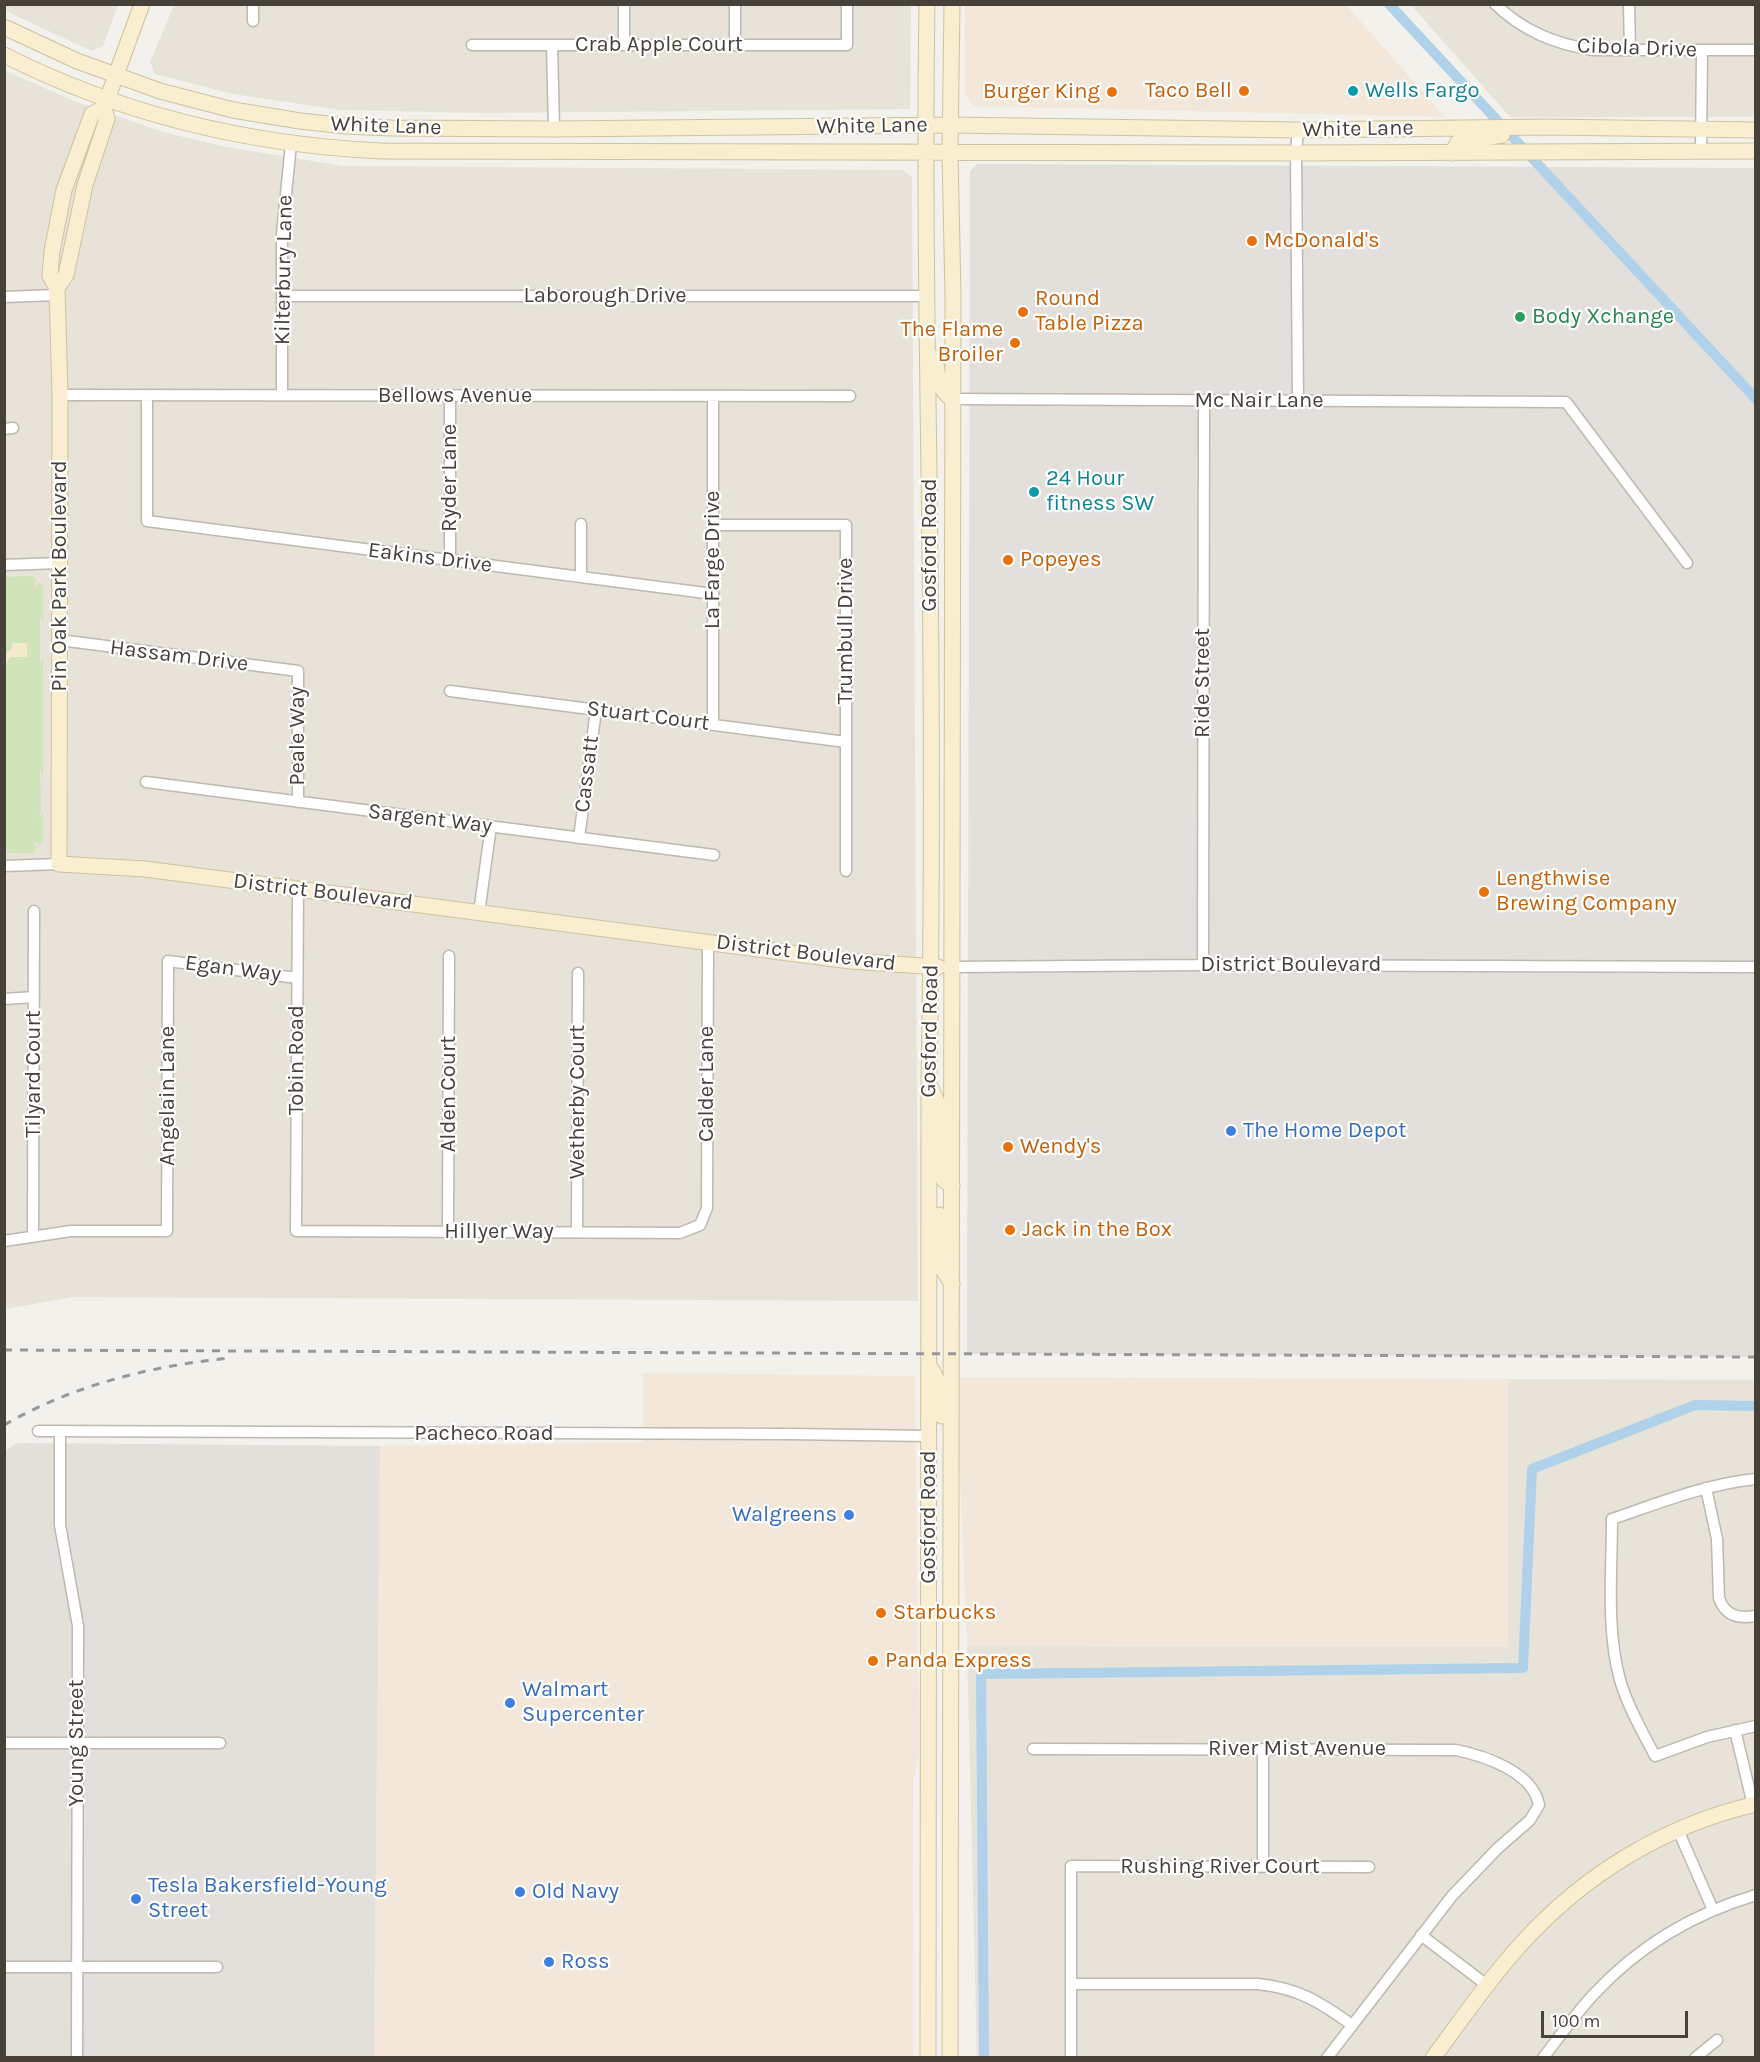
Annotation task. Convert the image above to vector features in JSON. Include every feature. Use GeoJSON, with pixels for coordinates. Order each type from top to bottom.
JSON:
{"type":"FeatureCollection","features":[{"type":"Feature","properties":{"kind":"main road","name":"Pin Oak Park Boulevard"},"geometry":{"type":"LineString","coordinates":[[59,864],[60,395],[57,292],[66,275],[85,185],[107,120],[105,104],[117,77],[142,4]]}},
{"type":"Feature","properties":{"kind":"main road","name":"Gosford Road"},"geometry":{"type":"LineString","coordinates":[[927,4],[925,153],[930,562],[931,967],[928,2058]]}},
{"type":"Feature","properties":{"kind":"main road","name":"Gosford Road"},"geometry":{"type":"LineString","coordinates":[[950,2058],[952,399],[950,153],[952,4]]}},
{"type":"Feature","properties":{"kind":"main road","name":"White Lane"},"geometry":{"type":"LineString","coordinates":[[4,27],[117,77],[160,91],[233,110],[300,121],[391,128],[554,129],[951,125],[1298,130],[1467,140],[1548,152],[1755,151]]}},
{"type":"Feature","properties":{"kind":"main road","name":"White Lane"},"geometry":{"type":"LineString","coordinates":[[4,55],[105,104],[191,125],[291,144],[382,151],[1452,153],[1467,140],[1547,127],[1755,130]]}},
{"type":"Feature","properties":{"kind":"main road"},"geometry":{"type":"LineString","coordinates":[[927,303],[939,382],[944,393],[952,399]]}},
{"type":"Feature","properties":{"kind":"main road"},"geometry":{"type":"LineString","coordinates":[[930,562],[940,605],[942,697],[951,709]]}},
{"type":"Feature","properties":{"kind":"main road","name":"District Boulevard"},"geometry":{"type":"LineString","coordinates":[[59,864],[134,868],[850,961],[952,967]]}},
{"type":"Feature","properties":{"kind":"main road"},"geometry":{"type":"LineString","coordinates":[[929,1083],[940,1109],[941,1170],[944,1180],[952,1186]]}},
{"type":"Feature","properties":{"kind":"main road"},"geometry":{"type":"LineString","coordinates":[[929,1190],[939,1198],[939,1263],[952,1284]]}},
{"type":"Feature","properties":{"kind":"main road"},"geometry":{"type":"LineString","coordinates":[[929,1362],[940,1389],[943,1427],[951,1441]]}},
{"type":"Feature","properties":{"kind":"main road"},"geometry":{"type":"LineString","coordinates":[[929,1436],[936,1442],[941,1455],[941,1500],[951,1527]]}},
{"type":"Feature","properties":{"kind":"main road"},"geometry":{"type":"LineString","coordinates":[[1433,2058],[1521,1944],[1565,1900],[1622,1859],[1678,1830],[1722,1813],[1754,1804]]}},
{"type":"Feature","properties":{"kind":"street"},"geometry":{"type":"LineString","coordinates":[[253,4],[253,21]]}},
{"type":"Feature","properties":{"kind":"street"},"geometry":{"type":"LineString","coordinates":[[624,4],[624,45]]}},
{"type":"Feature","properties":{"kind":"street"},"geometry":{"type":"LineString","coordinates":[[735,4],[735,45]]}},
{"type":"Feature","properties":{"kind":"street","name":"Crab Apple Court"},"geometry":{"type":"LineString","coordinates":[[472,45],[847,45],[847,4]]}},
{"type":"Feature","properties":{"kind":"street","name":"Cibola Drive"},"geometry":{"type":"LineString","coordinates":[[1495,4],[1521,26],[1556,42],[1593,50],[1755,51]]}},
{"type":"Feature","properties":{"kind":"street"},"geometry":{"type":"LineString","coordinates":[[1629,4],[1630,50]]}},
{"type":"Feature","properties":{"kind":"street"},"geometry":{"type":"LineString","coordinates":[[552,45],[554,129]]}},
{"type":"Feature","properties":{"kind":"street"},"geometry":{"type":"LineString","coordinates":[[1701,151],[1702,50]]}},
{"type":"Feature","properties":{"kind":"street"},"geometry":{"type":"LineString","coordinates":[[1298,130],[1296,153],[1298,402]]}},
{"type":"Feature","properties":{"kind":"street","name":"Kilterbury Lane"},"geometry":{"type":"LineString","coordinates":[[282,395],[283,213],[291,144]]}},
{"type":"Feature","properties":{"kind":"street"},"geometry":{"type":"LineString","coordinates":[[4,297],[57,292]]}},
{"type":"Feature","properties":{"kind":"street","name":"Laborough Drive"},"geometry":{"type":"LineString","coordinates":[[282,296],[927,303]]}},
{"type":"Feature","properties":{"kind":"street","name":"Bellows Avenue"},"geometry":{"type":"LineString","coordinates":[[60,395],[850,396]]}},
{"type":"Feature","properties":{"kind":"street","name":"Eakins Drive"},"geometry":{"type":"LineString","coordinates":[[147,395],[147,521],[713,594]]}},
{"type":"Feature","properties":{"kind":"street","name":"Ryder Lane"},"geometry":{"type":"LineString","coordinates":[[450,396],[450,560]]}},
{"type":"Feature","properties":{"kind":"street","name":"La Farge Drive"},"geometry":{"type":"LineString","coordinates":[[713,396],[713,725]]}},
{"type":"Feature","properties":{"kind":"street","name":"Mc Nair Lane"},"geometry":{"type":"LineString","coordinates":[[952,399],[1566,402],[1687,563]]}},
{"type":"Feature","properties":{"kind":"street","name":"Ride Street"},"geometry":{"type":"LineString","coordinates":[[1203,965],[1204,401]]}},
{"type":"Feature","properties":{"kind":"street"},"geometry":{"type":"LineString","coordinates":[[581,524],[581,577]]}},
{"type":"Feature","properties":{"kind":"street","name":"Trumbull Drive"},"geometry":{"type":"LineString","coordinates":[[713,525],[846,525],[846,871]]}},
{"type":"Feature","properties":{"kind":"street"},"geometry":{"type":"LineString","coordinates":[[4,565],[60,563]]}},
{"type":"Feature","properties":{"kind":"street","name":"Hassam Drive"},"geometry":{"type":"LineString","coordinates":[[60,640],[298,671]]}},
{"type":"Feature","properties":{"kind":"street","name":"Peale Way"},"geometry":{"type":"LineString","coordinates":[[298,671],[298,802]]}},
{"type":"Feature","properties":{"kind":"street","name":"Stuart Court"},"geometry":{"type":"LineString","coordinates":[[450,691],[846,742]]}},
{"type":"Feature","properties":{"kind":"street","name":"Cassatt"},"geometry":{"type":"LineString","coordinates":[[579,838],[596,710]]}},
{"type":"Feature","properties":{"kind":"street","name":"Sargent Way"},"geometry":{"type":"LineString","coordinates":[[146,782],[714,855]]}},
{"type":"Feature","properties":{"kind":"street"},"geometry":{"type":"LineString","coordinates":[[480,913],[491,826]]}},
{"type":"Feature","properties":{"kind":"street","name":"District Boulevard"},"geometry":{"type":"LineString","coordinates":[[4,866],[59,864]]}},
{"type":"Feature","properties":{"kind":"street","name":"Tobin Road"},"geometry":{"type":"LineString","coordinates":[[296,1231],[298,889]]}},
{"type":"Feature","properties":{"kind":"street","name":"Tilyard Court"},"geometry":{"type":"LineString","coordinates":[[33,1236],[34,911]]}},
{"type":"Feature","properties":{"kind":"street","name":"Calder Lane"},"geometry":{"type":"LineString","coordinates":[[700,1225],[707,1208],[708,942]]}},
{"type":"Feature","properties":{"kind":"street","name":"Alden Court"},"geometry":{"type":"LineString","coordinates":[[448,1232],[449,956]]}},
{"type":"Feature","properties":{"kind":"street","name":"Egan Way"},"geometry":{"type":"LineString","coordinates":[[168,961],[297,978]]}},
{"type":"Feature","properties":{"kind":"street","name":"Angelain Lane"},"geometry":{"type":"LineString","coordinates":[[33,1236],[71,1231],[167,1231],[168,961]]}},
{"type":"Feature","properties":{"kind":"street","name":"District Boulevard"},"geometry":{"type":"LineString","coordinates":[[952,967],[1203,965],[1755,967]]}},
{"type":"Feature","properties":{"kind":"street","name":"Wetherby Court"},"geometry":{"type":"LineString","coordinates":[[577,1232],[578,973]]}},
{"type":"Feature","properties":{"kind":"street"},"geometry":{"type":"LineString","coordinates":[[4,999],[34,997]]}},
{"type":"Feature","properties":{"kind":"street","name":"Hillyer Way"},"geometry":{"type":"LineString","coordinates":[[296,1231],[680,1233],[700,1225]]}},
{"type":"Feature","properties":{"kind":"street"},"geometry":{"type":"LineString","coordinates":[[4,1241],[33,1236]]}},
{"type":"Feature","properties":{"kind":"street","name":"Pacheco Road"},"geometry":{"type":"LineString","coordinates":[[38,1431],[929,1436]]}},
{"type":"Feature","properties":{"kind":"street","name":"Young Street"},"geometry":{"type":"LineString","coordinates":[[60,1431],[60,1525],[78,1626],[77,2058]]}},
{"type":"Feature","properties":{"kind":"street"},"geometry":{"type":"LineString","coordinates":[[1755,1479],[1732,1481],[1706,1488],[1612,1519],[1614,1653],[1628,1702],[1655,1756],[1707,1737],[1755,1726]]}},
{"type":"Feature","properties":{"kind":"street"},"geometry":{"type":"LineString","coordinates":[[1706,1488],[1718,1539],[1719,1598],[1728,1613],[1744,1618],[1755,1616]]}},
{"type":"Feature","properties":{"kind":"street"},"geometry":{"type":"LineString","coordinates":[[1735,1730],[1754,1804]]}},
{"type":"Feature","properties":{"kind":"street"},"geometry":{"type":"LineString","coordinates":[[4,1743],[220,1743]]}},
{"type":"Feature","properties":{"kind":"street","name":"River Mist Avenue"},"geometry":{"type":"LineString","coordinates":[[1033,1749],[1456,1750],[1492,1760],[1508,1769],[1537,1793],[1539,1805],[1530,1820],[1497,1849],[1452,1896],[1421,1935]]}},
{"type":"Feature","properties":{"kind":"street"},"geometry":{"type":"LineString","coordinates":[[1263,1749],[1263,1867]]}},
{"type":"Feature","properties":{"kind":"street"},"geometry":{"type":"LineString","coordinates":[[1678,1830],[1713,1910]]}},
{"type":"Feature","properties":{"kind":"street","name":"Rushing River Court"},"geometry":{"type":"LineString","coordinates":[[1071,1984],[1071,1866],[1369,1867]]}},
{"type":"Feature","properties":{"kind":"street"},"geometry":{"type":"LineString","coordinates":[[1543,2058],[1582,2008],[1618,1970],[1668,1933],[1713,1910],[1755,1895]]}},
{"type":"Feature","properties":{"kind":"street"},"geometry":{"type":"LineString","coordinates":[[1328,2058],[1421,1935],[1488,1986]]}},
{"type":"Feature","properties":{"kind":"street"},"geometry":{"type":"LineString","coordinates":[[4,1967],[217,1966]]}},
{"type":"Feature","properties":{"kind":"street"},"geometry":{"type":"LineString","coordinates":[[1071,2058],[1071,1984],[1258,1984],[1276,1986],[1310,1997],[1352,2025]]}},
{"type":"Feature","properties":{"kind":"street"},"geometry":{"type":"LineString","coordinates":[[1695,2058],[1717,2040]]}},
{"type":"Feature","properties":{"kind":"shaded area"},"geometry":{"type":"Polygon","coordinates":[[[5,4],[118,5],[103,46],[92,51],[12,14],[5,10],[5,4]]]}},
{"type":"Feature","properties":{"kind":"shaded area"},"geometry":{"type":"Polygon","coordinates":[[[1345,4],[1445,117],[974,106],[965,94],[965,5],[1345,4]]]}},
{"type":"Feature","properties":{"kind":"shaded area"},"geometry":{"type":"Polygon","coordinates":[[[174,5],[911,5],[910,109],[490,113],[341,110],[233,94],[155,74],[150,62],[174,5]]]}},
{"type":"Feature","properties":{"kind":"shaded area"},"geometry":{"type":"Polygon","coordinates":[[[1411,5],[1755,5],[1755,117],[1510,117],[1411,5]]]}},
{"type":"Feature","properties":{"kind":"shaded area"},"geometry":{"type":"Polygon","coordinates":[[[4,70],[74,101],[166,133],[227,147],[343,166],[903,170],[912,177],[918,1301],[73,1297],[5,1309],[4,70]]]}},
{"type":"Feature","properties":{"kind":"shaded area"},"geometry":{"type":"Polygon","coordinates":[[[977,164],[1755,168],[1755,1357],[967,1354],[970,171],[977,164]]]}},
{"type":"Feature","properties":{"kind":"shaded area"},"geometry":{"type":"Polygon","coordinates":[[[643,1373],[915,1376],[919,1752],[913,1782],[913,2057],[374,2058],[380,1446],[643,1442],[643,1373]]]}},
{"type":"Feature","properties":{"kind":"shaded area"},"geometry":{"type":"Polygon","coordinates":[[[956,1377],[1508,1379],[1508,1647],[967,1646],[956,1377]]]}},
{"type":"Feature","properties":{"kind":"shaded area"},"geometry":{"type":"Polygon","coordinates":[[[1508,1379],[1755,1380],[1755,2057],[977,2057],[967,1646],[1508,1647],[1508,1379]]]}},
{"type":"Feature","properties":{"kind":"shaded area"},"geometry":{"type":"Polygon","coordinates":[[[18,1443],[380,1446],[374,2057],[5,2058],[5,1450],[18,1443]]]}},
{"type":"Feature","properties":{"kind":"green space"},"geometry":{"type":"Polygon","coordinates":[[[33,576],[37,581],[34,584],[36,586],[39,583],[43,585],[43,622],[40,615],[40,667],[43,657],[43,778],[40,767],[41,809],[39,818],[43,812],[43,841],[39,845],[36,842],[34,844],[37,847],[33,853],[5,853],[10,849],[5,850],[5,577],[33,576]]]}},
{"type":"Feature","properties":{"kind":"sand"},"geometry":{"type":"Polygon","coordinates":[[[12,643],[27,643],[27,657],[11,657],[5,664],[5,655],[12,648],[12,643]]]}},
{"type":"Feature","properties":{"kind":"waterway"},"geometry":{"type":"LineString","coordinates":[[1389,4],[1756,399]]}},
{"type":"Feature","properties":{"kind":"waterway"},"geometry":{"type":"LineString","coordinates":[[984,2058],[981,1674],[1523,1668],[1532,1469],[1695,1405],[1756,1406]]}},
{"type":"Feature","properties":{"kind":"railway"},"geometry":{"type":"LineString","coordinates":[[4,1350],[1756,1357]]}},
{"type":"Feature","properties":{"kind":"railway"},"geometry":{"type":"LineString","coordinates":[[4,1425],[85,1388],[142,1372],[230,1358]]}},
{"type":"Feature","properties":{"kind":"place","name":"Taco Bell"},"geometry":{"type":"Point","coordinates":[1244,91]}},
{"type":"Feature","properties":{"kind":"place","name":"Wells Fargo"},"geometry":{"type":"Point","coordinates":[1353,91]}},
{"type":"Feature","properties":{"kind":"place","name":"Burger King"},"geometry":{"type":"Point","coordinates":[1112,92]}},
{"type":"Feature","properties":{"kind":"place","name":"McDonald's"},"geometry":{"type":"Point","coordinates":[1252,241]}},
{"type":"Feature","properties":{"kind":"place","name":"Round Table Pizza"},"geometry":{"type":"Point","coordinates":[1023,312]}},
{"type":"Feature","properties":{"kind":"place","name":"Body Xchange"},"geometry":{"type":"Point","coordinates":[1520,317]}},
{"type":"Feature","properties":{"kind":"place","name":"The Flame Broiler"},"geometry":{"type":"Point","coordinates":[1015,343]}},
{"type":"Feature","properties":{"kind":"place","name":"24 Hour fitness SW"},"geometry":{"type":"Point","coordinates":[1034,492]}},
{"type":"Feature","properties":{"kind":"place","name":"Popeyes"},"geometry":{"type":"Point","coordinates":[1008,560]}},
{"type":"Feature","properties":{"kind":"place","name":"Lengthwise Brewing Company"},"geometry":{"type":"Point","coordinates":[1484,892]}},
{"type":"Feature","properties":{"kind":"place","name":"The Home Depot"},"geometry":{"type":"Point","coordinates":[1231,1131]}},
{"type":"Feature","properties":{"kind":"place","name":"Wendy's"},"geometry":{"type":"Point","coordinates":[1008,1147]}},
{"type":"Feature","properties":{"kind":"place","name":"Jack in the Box"},"geometry":{"type":"Point","coordinates":[1010,1230]}},
{"type":"Feature","properties":{"kind":"place","name":"Walgreens"},"geometry":{"type":"Point","coordinates":[849,1515]}},
{"type":"Feature","properties":{"kind":"place","name":"Starbucks"},"geometry":{"type":"Point","coordinates":[881,1613]}},
{"type":"Feature","properties":{"kind":"place","name":"Panda Express"},"geometry":{"type":"Point","coordinates":[873,1661]}},
{"type":"Feature","properties":{"kind":"place","name":"Walmart Supercenter"},"geometry":{"type":"Point","coordinates":[510,1703]}},
{"type":"Feature","properties":{"kind":"place","name":"Old Navy"},"geometry":{"type":"Point","coordinates":[520,1892]}},
{"type":"Feature","properties":{"kind":"place","name":"Tesla Bakersfield-Young Street"},"geometry":{"type":"Point","coordinates":[136,1899]}},
{"type":"Feature","properties":{"kind":"place","name":"Ross"},"geometry":{"type":"Point","coordinates":[549,1962]}}]}
